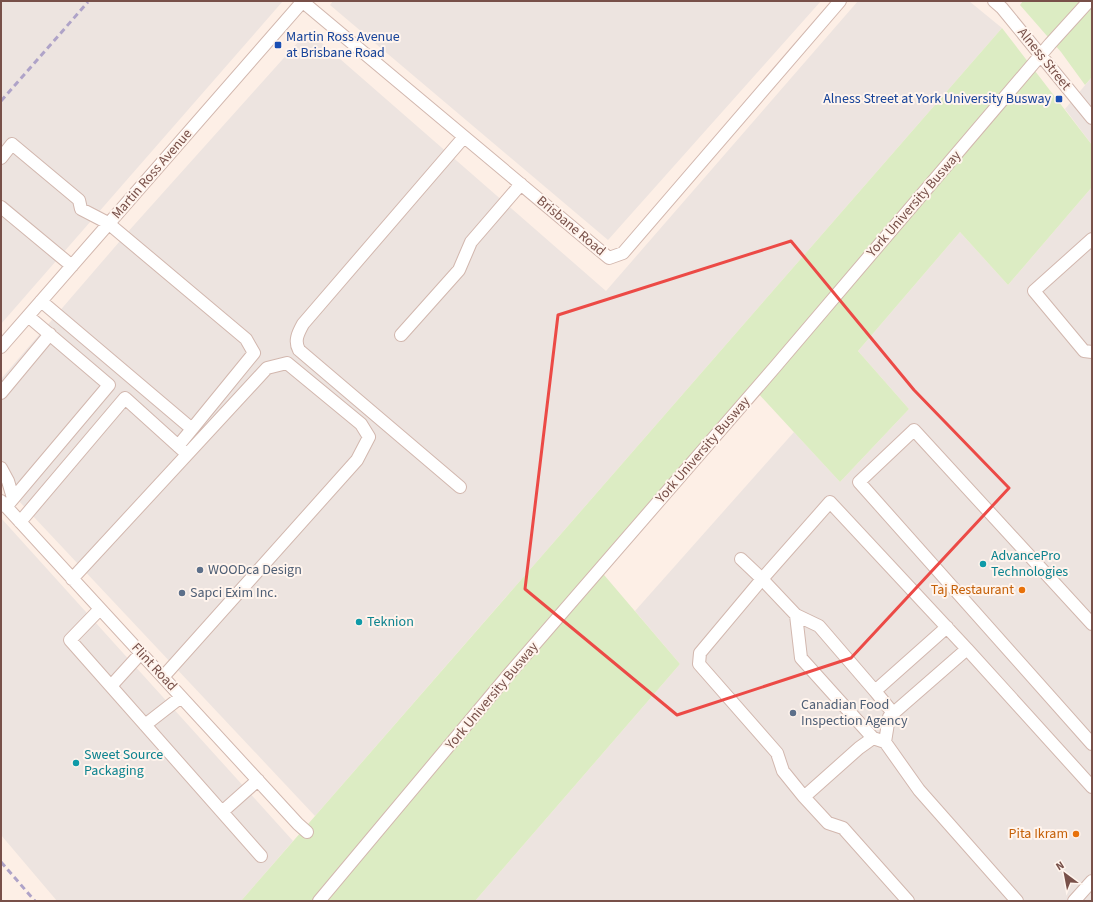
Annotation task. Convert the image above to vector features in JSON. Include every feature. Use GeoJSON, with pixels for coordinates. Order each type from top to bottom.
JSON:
{"type":"FeatureCollection","features":[{"type":"Feature","properties":{"kind":"street","name":"Brisbane Road"},"geometry":{"type":"LineString","coordinates":[[303,1],[609,258],[623,253],[840,1]]}},
{"type":"Feature","properties":{"kind":"street","name":"Martin Ross Avenue"},"geometry":{"type":"LineString","coordinates":[[1,347],[303,1]]}},
{"type":"Feature","properties":{"kind":"street","name":"Alness Street"},"geometry":{"type":"LineString","coordinates":[[994,1],[1002,8],[1092,118]]}},
{"type":"Feature","properties":{"kind":"street","name":"York University Busway"},"geometry":{"type":"LineString","coordinates":[[319,901],[509,674],[1089,1]]}},
{"type":"Feature","properties":{"kind":"street"},"geometry":{"type":"LineString","coordinates":[[460,487],[355,400],[299,350],[296,343],[303,324],[464,137]]}},
{"type":"Feature","properties":{"kind":"street"},"geometry":{"type":"LineString","coordinates":[[1,158],[12,144],[79,200],[81,209],[108,223],[246,339],[254,353],[192,429],[182,450]]}},
{"type":"Feature","properties":{"kind":"street"},"geometry":{"type":"LineString","coordinates":[[401,335],[459,270],[471,242],[521,184]]}},
{"type":"Feature","properties":{"kind":"street"},"geometry":{"type":"LineString","coordinates":[[1,207],[72,266]]}},
{"type":"Feature","properties":{"kind":"street"},"geometry":{"type":"LineString","coordinates":[[1092,239],[1034,291],[1084,351],[1092,352]]}},
{"type":"Feature","properties":{"kind":"street"},"geometry":{"type":"LineString","coordinates":[[41,301],[192,429]]}},
{"type":"Feature","properties":{"kind":"street"},"geometry":{"type":"LineString","coordinates":[[7,502],[109,385],[28,316]]}},
{"type":"Feature","properties":{"kind":"street"},"geometry":{"type":"LineString","coordinates":[[1,393],[50,334]]}},
{"type":"Feature","properties":{"kind":"street"},"geometry":{"type":"LineString","coordinates":[[72,579],[182,450],[267,368],[287,364],[361,424],[369,437],[357,460],[163,677]]}},
{"type":"Feature","properties":{"kind":"street"},"geometry":{"type":"LineString","coordinates":[[20,522],[125,398],[182,450]]}},
{"type":"Feature","properties":{"kind":"street"},"geometry":{"type":"LineString","coordinates":[[1092,624],[914,430],[859,482],[1092,744]]}},
{"type":"Feature","properties":{"kind":"street"},"geometry":{"type":"LineString","coordinates":[[1,468],[8,481],[7,502]]}},
{"type":"Feature","properties":{"kind":"street","name":"Flint Road"},"geometry":{"type":"LineString","coordinates":[[7,502],[20,522],[307,832]]}},
{"type":"Feature","properties":{"kind":"street"},"geometry":{"type":"LineString","coordinates":[[908,901],[843,828],[828,823],[804,797],[783,771],[777,753],[699,664],[700,653],[762,579],[830,502],[947,627],[1092,787]]}},
{"type":"Feature","properties":{"kind":"street"},"geometry":{"type":"LineString","coordinates":[[741,559],[796,615],[819,626],[893,713]]}},
{"type":"Feature","properties":{"kind":"street"},"geometry":{"type":"LineString","coordinates":[[100,609],[70,640],[261,856]]}},
{"type":"Feature","properties":{"kind":"street"},"geometry":{"type":"LineString","coordinates":[[796,615],[801,658],[873,738],[885,742],[919,790],[1016,901]]}},
{"type":"Feature","properties":{"kind":"street"},"geometry":{"type":"LineString","coordinates":[[875,691],[947,627]]}},
{"type":"Feature","properties":{"kind":"street"},"geometry":{"type":"LineString","coordinates":[[885,742],[890,716],[967,649]]}},
{"type":"Feature","properties":{"kind":"street"},"geometry":{"type":"LineString","coordinates":[[111,686],[141,653]]}},
{"type":"Feature","properties":{"kind":"street"},"geometry":{"type":"LineString","coordinates":[[145,725],[181,697]]}},
{"type":"Feature","properties":{"kind":"street"},"geometry":{"type":"LineString","coordinates":[[804,797],[859,748],[873,738]]}},
{"type":"Feature","properties":{"kind":"street"},"geometry":{"type":"LineString","coordinates":[[222,812],[258,780]]}},
{"type":"Feature","properties":{"kind":"street"},"geometry":{"type":"LineString","coordinates":[[1074,901],[1092,881]]}},
{"type":"Feature","properties":{"kind":"highlighted area"},"geometry":{"type":"Polygon","coordinates":[[[791,241],[914,390],[1009,488],[851,658],[677,715],[525,589],[558,315],[791,241]]]}},
{"type":"Feature","properties":{"kind":"shaded area"},"geometry":{"type":"Polygon","coordinates":[[[1,1],[283,1],[1,324],[1,1]]]}},
{"type":"Feature","properties":{"kind":"shaded area"},"geometry":{"type":"Polygon","coordinates":[[[333,1],[821,1],[608,240],[330,5],[333,1]]]}},
{"type":"Feature","properties":{"kind":"shaded area"},"geometry":{"type":"Polygon","coordinates":[[[858,1],[969,1],[1002,28],[315,816],[1,482],[1,379],[126,234],[308,31],[606,291],[858,1]]]}},
{"type":"Feature","properties":{"kind":"shaded area"},"geometry":{"type":"Polygon","coordinates":[[[1092,77],[1092,145],[1065,109],[1092,77]]]}},
{"type":"Feature","properties":{"kind":"shaded area"},"geometry":{"type":"Polygon","coordinates":[[[1092,187],[1092,901],[475,901],[680,664],[635,611],[794,432],[840,482],[909,409],[858,351],[960,232],[1008,285],[1092,187]]]}},
{"type":"Feature","properties":{"kind":"shaded area"},"geometry":{"type":"Polygon","coordinates":[[[1,518],[293,841],[241,901],[57,901],[1,835],[1,518]]]}},
{"type":"Feature","properties":{"kind":"green space"},"geometry":{"type":"Polygon","coordinates":[[[1023,1],[1092,1],[1092,77],[1085,85],[1061,52],[1020,5],[1023,1]]]}},
{"type":"Feature","properties":{"kind":"green space"},"geometry":{"type":"Polygon","coordinates":[[[1002,28],[1092,145],[1092,187],[1008,285],[960,232],[858,351],[909,409],[840,482],[756,391],[599,569],[680,664],[475,901],[241,901],[1002,28]]]}},
{"type":"Feature","properties":{"kind":"railway"},"geometry":{"type":"LineString","coordinates":[[1,101],[88,2]]}},
{"type":"Feature","properties":{"kind":"railway"},"geometry":{"type":"LineString","coordinates":[[1,862],[35,901]]}},
{"type":"Feature","properties":{"kind":"place","name":"Martin Ross Avenue at Brisbane Road"},"geometry":{"type":"Point","coordinates":[278,45]}},
{"type":"Feature","properties":{"kind":"place","name":"Alness Street at York University Busway"},"geometry":{"type":"Point","coordinates":[1059,99]}},
{"type":"Feature","properties":{"kind":"place","name":"AdvancePro Technologies"},"geometry":{"type":"Point","coordinates":[983,564]}},
{"type":"Feature","properties":{"kind":"place","name":"WOODca Design"},"geometry":{"type":"Point","coordinates":[200,570]}},
{"type":"Feature","properties":{"kind":"place","name":"Taj Restaurant"},"geometry":{"type":"Point","coordinates":[1022,590]}},
{"type":"Feature","properties":{"kind":"place","name":"Sapci Exim Inc."},"geometry":{"type":"Point","coordinates":[182,593]}},
{"type":"Feature","properties":{"kind":"place","name":"Teknion"},"geometry":{"type":"Point","coordinates":[359,622]}},
{"type":"Feature","properties":{"kind":"place","name":"Canadian Food Inspection Agency"},"geometry":{"type":"Point","coordinates":[793,713]}},
{"type":"Feature","properties":{"kind":"place","name":"Sweet Source Packaging"},"geometry":{"type":"Point","coordinates":[76,763]}},
{"type":"Feature","properties":{"kind":"place","name":"Pita Ikram"},"geometry":{"type":"Point","coordinates":[1076,834]}}]}
